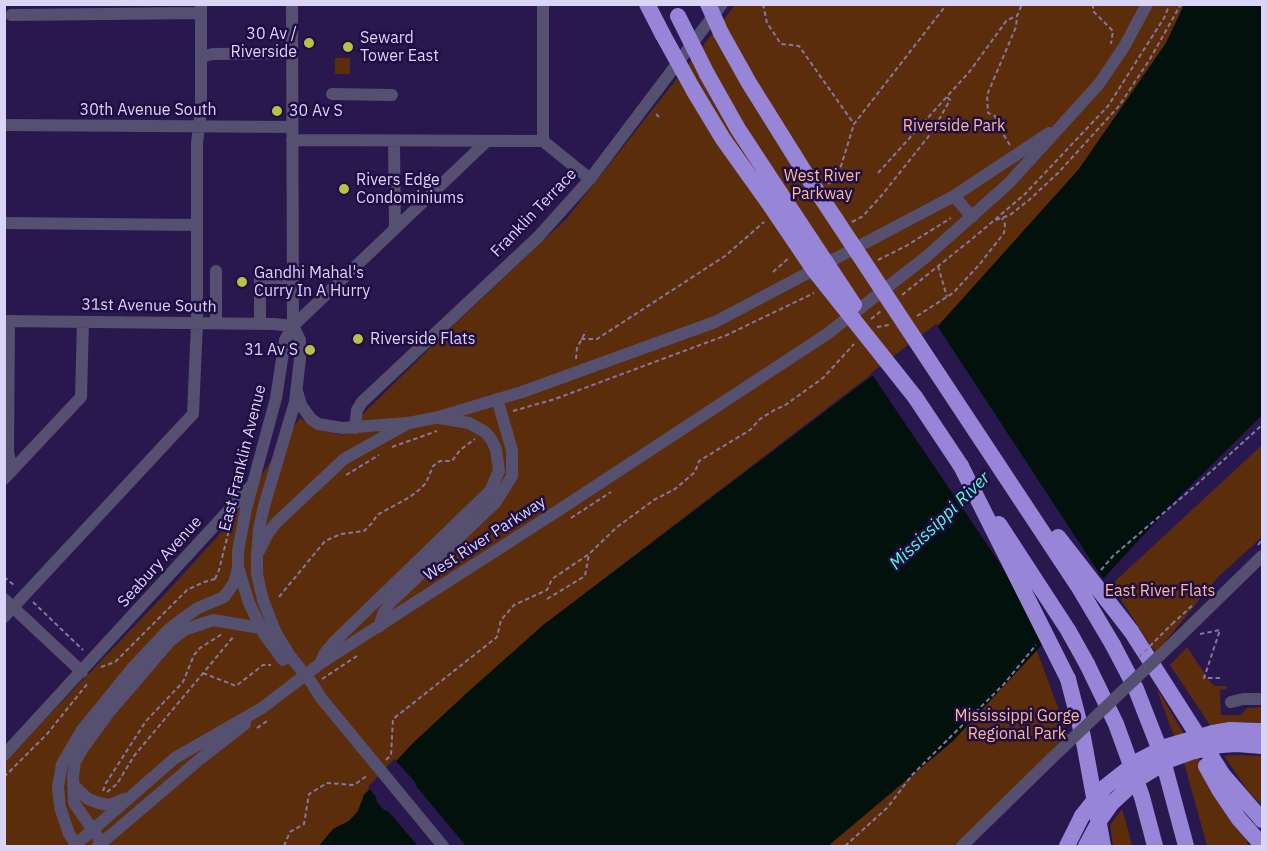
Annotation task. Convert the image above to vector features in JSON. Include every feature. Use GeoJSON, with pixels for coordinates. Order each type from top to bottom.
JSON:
{"type":"FeatureCollection","features":[{"type":"Feature","properties":{"kind":"highway"},"geometry":{"type":"LineString","coordinates":[[646,4],[693,91],[723,139],[915,397],[1058,613],[1087,664],[1116,724],[1142,797],[1155,846]]}},
{"type":"Feature","properties":{"kind":"highway"},"geometry":{"type":"LineString","coordinates":[[708,4],[724,40],[807,176],[1078,586],[1113,645],[1136,689],[1161,753],[1186,846]]}},
{"type":"Feature","properties":{"kind":"highway"},"geometry":{"type":"LineString","coordinates":[[713,4],[724,40]]}},
{"type":"Feature","properties":{"kind":"highway"},"geometry":{"type":"LineString","coordinates":[[675,10],[738,129],[772,204]]}},
{"type":"Feature","properties":{"kind":"highway"},"geometry":{"type":"LineString","coordinates":[[971,424],[1131,631],[1223,775],[1263,820]]}},
{"type":"Feature","properties":{"kind":"highway"},"geometry":{"type":"LineString","coordinates":[[961,466],[1068,679],[1083,737],[1103,846]]}},
{"type":"Feature","properties":{"kind":"highway"},"geometry":{"type":"LineString","coordinates":[[1177,705],[1210,774],[1246,828],[1263,845]]}},
{"type":"Feature","properties":{"kind":"highway"},"geometry":{"type":"LineString","coordinates":[[1086,846],[1111,804],[1138,779],[1169,760],[1191,752],[1230,730],[1263,730]]}},
{"type":"Feature","properties":{"kind":"highway"},"geometry":{"type":"LineString","coordinates":[[1066,846],[1082,816],[1105,788],[1138,761],[1179,741],[1217,739],[1237,744],[1263,746]]}},
{"type":"Feature","properties":{"kind":"street","name":"East Franklin Avenue"},"geometry":{"type":"LineString","coordinates":[[283,660],[263,600],[257,574],[257,555],[264,506],[297,391],[300,359],[300,340],[293,326],[292,4]]}},
{"type":"Feature","properties":{"kind":"street"},"geometry":{"type":"LineString","coordinates":[[543,4],[543,141],[590,179]]}},
{"type":"Feature","properties":{"kind":"street","name":"Franklin Terrace"},"geometry":{"type":"LineString","coordinates":[[355,428],[355,418],[362,402],[538,237],[590,179],[722,4]]}},
{"type":"Feature","properties":{"kind":"street","name":"West River Parkway"},"geometry":{"type":"LineString","coordinates":[[76,846],[175,758],[262,708],[321,663],[827,334],[926,257],[1009,183],[1099,84],[1124,47],[1147,4]]}},
{"type":"Feature","properties":{"kind":"street"},"geometry":{"type":"LineString","coordinates":[[4,755],[86,676],[7,608],[25,595],[193,414],[197,323],[197,143],[201,57],[201,9],[11,15]]}},
{"type":"Feature","properties":{"kind":"street"},"geometry":{"type":"LineString","coordinates":[[201,57],[213,54],[292,53]]}},
{"type":"Feature","properties":{"kind":"street"},"geometry":{"type":"LineString","coordinates":[[332,94],[392,95]]}},
{"type":"Feature","properties":{"kind":"street","name":"30th Avenue South"},"geometry":{"type":"LineString","coordinates":[[4,125],[199,127],[394,141],[543,141]]}},
{"type":"Feature","properties":{"kind":"street","name":"West River Parkway"},"geometry":{"type":"LineString","coordinates":[[297,391],[307,414],[318,424],[355,428],[435,418],[576,372],[715,322],[954,196],[1059,126]]}},
{"type":"Feature","properties":{"kind":"street"},"geometry":{"type":"LineString","coordinates":[[394,141],[395,229]]}},
{"type":"Feature","properties":{"kind":"street"},"geometry":{"type":"LineString","coordinates":[[293,326],[487,141]]}},
{"type":"Feature","properties":{"kind":"street"},"geometry":{"type":"LineString","coordinates":[[954,196],[972,217]]}},
{"type":"Feature","properties":{"kind":"street"},"geometry":{"type":"LineString","coordinates":[[4,224],[196,225]]}},
{"type":"Feature","properties":{"kind":"street"},"geometry":{"type":"LineString","coordinates":[[216,271],[216,323]]}},
{"type":"Feature","properties":{"kind":"street"},"geometry":{"type":"LineString","coordinates":[[260,323],[260,278],[293,278]]}},
{"type":"Feature","properties":{"kind":"street"},"geometry":{"type":"LineString","coordinates":[[7,321],[8,474]]}},
{"type":"Feature","properties":{"kind":"street","name":"31st Avenue South"},"geometry":{"type":"LineString","coordinates":[[7,321],[260,323],[293,326]]}},
{"type":"Feature","properties":{"kind":"street"},"geometry":{"type":"LineString","coordinates":[[8,474],[81,397],[83,321]]}},
{"type":"Feature","properties":{"kind":"street","name":"East Franklin Avenue"},"geometry":{"type":"LineString","coordinates":[[283,660],[260,628],[249,603],[238,567],[240,532],[276,398],[285,340],[293,326]]}},
{"type":"Feature","properties":{"kind":"street"},"geometry":{"type":"LineString","coordinates":[[379,627],[390,603],[495,503],[512,477],[512,450],[497,399]]}},
{"type":"Feature","properties":{"kind":"street"},"geometry":{"type":"LineString","coordinates":[[321,663],[325,652],[336,640],[490,491],[499,471],[496,449],[491,439],[485,432],[468,423],[435,418]]}},
{"type":"Feature","properties":{"kind":"street","name":"West River Parkway"},"geometry":{"type":"LineString","coordinates":[[257,555],[276,523],[344,459],[408,423]]}},
{"type":"Feature","properties":{"kind":"street","name":"Seabury Avenue"},"geometry":{"type":"LineString","coordinates":[[86,676],[92,662],[253,484]]}},
{"type":"Feature","properties":{"kind":"street"},"geometry":{"type":"LineString","coordinates":[[962,846],[1263,556]]}},
{"type":"Feature","properties":{"kind":"street"},"geometry":{"type":"LineString","coordinates":[[76,846],[69,834],[60,807],[58,787],[62,764],[82,730],[134,666],[168,630],[182,619],[198,608],[224,597],[234,583],[238,567]]}},
{"type":"Feature","properties":{"kind":"street"},"geometry":{"type":"LineString","coordinates":[[100,845],[74,803],[73,785],[75,762],[110,711],[170,641],[184,630],[213,621],[260,628]]}},
{"type":"Feature","properties":{"kind":"street"},"geometry":{"type":"LineString","coordinates":[[283,660],[304,685],[321,698],[443,846]]}},
{"type":"Feature","properties":{"kind":"street"},"geometry":{"type":"LineString","coordinates":[[1232,702],[1243,699],[1263,699]]}},
{"type":"Feature","properties":{"kind":"street","name":"West River Parkway"},"geometry":{"type":"LineString","coordinates":[[100,845],[262,708]]}},
{"type":"Feature","properties":{"kind":"street"},"geometry":{"type":"LineString","coordinates":[[73,785],[88,799],[99,804],[109,805],[130,796]]}},
{"type":"Feature","properties":{"kind":"street"},"geometry":{"type":"LineString","coordinates":[[1246,828],[1250,846]]}},
{"type":"Feature","properties":{"kind":"path"},"geometry":{"type":"LineString","coordinates":[[763,4],[767,23],[781,44],[799,46],[854,124]]}},
{"type":"Feature","properties":{"kind":"path"},"geometry":{"type":"LineString","coordinates":[[827,184],[837,179],[854,124],[947,4]]}},
{"type":"Feature","properties":{"kind":"path"},"geometry":{"type":"LineString","coordinates":[[1016,154],[998,126],[995,116],[988,113],[987,95],[1016,27],[1017,16],[1022,4]]}},
{"type":"Feature","properties":{"kind":"path"},"geometry":{"type":"LineString","coordinates":[[1093,4],[1093,11],[1113,32],[1109,54]]}},
{"type":"Feature","properties":{"kind":"path"},"geometry":{"type":"LineString","coordinates":[[992,222],[1010,215],[1029,200],[1058,173],[1119,106],[1150,59],[1181,4]]}},
{"type":"Feature","properties":{"kind":"path"},"geometry":{"type":"LineString","coordinates":[[878,173],[970,71],[1007,20],[1017,16]]}},
{"type":"Feature","properties":{"kind":"path"},"geometry":{"type":"LineString","coordinates":[[853,222],[863,216],[882,195],[932,132],[950,100],[946,96]]}},
{"type":"Feature","properties":{"kind":"path"},"geometry":{"type":"LineString","coordinates":[[581,339],[597,339],[725,256],[772,204]]}},
{"type":"Feature","properties":{"kind":"path"},"geometry":{"type":"LineString","coordinates":[[926,311],[947,297],[971,274],[1001,238],[1005,224],[1002,218]]}},
{"type":"Feature","properties":{"kind":"path"},"geometry":{"type":"LineString","coordinates":[[774,272],[793,255]]}},
{"type":"Feature","properties":{"kind":"path"},"geometry":{"type":"LineString","coordinates":[[938,266],[947,297]]}},
{"type":"Feature","properties":{"kind":"path"},"geometry":{"type":"LineString","coordinates":[[576,372],[577,348],[586,331]]}},
{"type":"Feature","properties":{"kind":"path"},"geometry":{"type":"LineString","coordinates":[[391,755],[393,719],[497,637],[501,620],[514,605],[547,590],[552,579],[589,554],[617,527],[654,500],[675,489],[694,472],[699,461],[756,426],[760,419],[784,406],[822,378],[853,345]]}},
{"type":"Feature","properties":{"kind":"path"},"geometry":{"type":"LineString","coordinates":[[1098,573],[1113,556],[1263,425]]}},
{"type":"Feature","properties":{"kind":"path"},"geometry":{"type":"LineString","coordinates":[[279,597],[325,541],[341,534],[364,531],[377,515],[420,489],[426,483],[433,466],[440,461],[452,461],[460,450],[485,432]]}},
{"type":"Feature","properties":{"kind":"path"},"geometry":{"type":"LineString","coordinates":[[548,599],[585,576],[589,554]]}},
{"type":"Feature","properties":{"kind":"path"},"geometry":{"type":"LineString","coordinates":[[4,577],[99,668],[115,662],[187,590],[215,579]]}},
{"type":"Feature","properties":{"kind":"path"},"geometry":{"type":"LineString","coordinates":[[1200,634],[1220,630],[1204,678],[1223,678]]}},
{"type":"Feature","properties":{"kind":"path"},"geometry":{"type":"LineString","coordinates":[[226,631],[200,648],[194,655],[183,682],[146,721],[106,783],[102,795],[117,784],[134,756],[237,632]]}},
{"type":"Feature","properties":{"kind":"path"},"geometry":{"type":"LineString","coordinates":[[845,846],[888,807],[912,775],[1004,684],[1039,641]]}},
{"type":"Feature","properties":{"kind":"path"},"geometry":{"type":"LineString","coordinates":[[203,673],[236,686],[263,664],[283,660]]}},
{"type":"Feature","properties":{"kind":"path"},"geometry":{"type":"LineString","coordinates":[[4,777],[46,734],[86,676]]}},
{"type":"Feature","properties":{"kind":"path"},"geometry":{"type":"LineString","coordinates":[[284,846],[290,831],[304,824],[309,794],[327,783],[354,785],[362,780]]}},
{"type":"Feature","properties":{"kind":"green space","name":"West River Parkway"},"geometry":{"type":"Polygon","coordinates":[[[735,5],[1184,5],[1166,43],[1079,169],[938,326],[937,324],[542,626],[364,795],[358,811],[349,821],[333,829],[319,846],[5,846],[4,762],[227,526],[300,418],[319,430],[342,435],[567,218],[735,5]]]}},
{"type":"Feature","properties":{"kind":"green space"},"geometry":{"type":"Polygon","coordinates":[[[335,58],[350,58],[350,74],[335,74],[335,58]]]}},
{"type":"Feature","properties":{"kind":"green space","name":"East River Flats"},"geometry":{"type":"Polygon","coordinates":[[[1262,445],[1262,537],[1217,578],[1156,653],[1111,585],[1262,445]]]}},
{"type":"Feature","properties":{"kind":"green space","name":"Mississippi Gorge Regional Park"},"geometry":{"type":"Polygon","coordinates":[[[1032,637],[1068,735],[954,846],[826,846],[1032,637]]]}},
{"type":"Feature","properties":{"kind":"green space"},"geometry":{"type":"Polygon","coordinates":[[[1187,647],[1211,683],[1215,686],[1228,686],[1220,690],[1221,715],[1241,715],[1247,708],[1262,707],[1262,723],[1210,725],[1170,665],[1187,647]]]}},
{"type":"Feature","properties":{"kind":"green space"},"geometry":{"type":"Polygon","coordinates":[[[1156,687],[1247,840],[1248,846],[1207,846],[1185,766],[1156,687]]]}},
{"type":"Feature","properties":{"kind":"green space"},"geometry":{"type":"Polygon","coordinates":[[[1224,756],[1262,756],[1262,805],[1248,791],[1224,756]]]}},
{"type":"Feature","properties":{"kind":"green space"},"geometry":{"type":"Polygon","coordinates":[[[1122,809],[1132,846],[1113,846],[1110,825],[1122,809]]]}},
{"type":"Feature","properties":{"kind":"water","name":"Mississippi River"},"geometry":{"type":"Polygon","coordinates":[[[1184,5],[1262,5],[1262,415],[1175,501],[953,741],[828,846],[319,846],[333,829],[349,821],[358,811],[364,795],[414,742],[542,626],[938,326],[1079,169],[1166,43],[1184,5]]]}},
{"type":"Feature","properties":{"kind":"pier"},"geometry":{"type":"Polygon","coordinates":[[[936,324],[1105,582],[1046,644],[1026,602],[871,373],[936,324]]]}},
{"type":"Feature","properties":{"kind":"pier"},"geometry":{"type":"Polygon","coordinates":[[[394,759],[466,846],[418,846],[388,811],[377,802],[368,787],[394,759]]]}},
{"type":"Feature","properties":{"kind":"place","name":"30 Av / Riverside"},"geometry":{"type":"Point","coordinates":[309,43]}},
{"type":"Feature","properties":{"kind":"place","name":"Seward Tower East"},"geometry":{"type":"Point","coordinates":[348,47]}},
{"type":"Feature","properties":{"kind":"place","name":"30 Av S"},"geometry":{"type":"Point","coordinates":[277,111]}},
{"type":"Feature","properties":{"kind":"place","name":"Rivers Edge Condominiums"},"geometry":{"type":"Point","coordinates":[344,189]}},
{"type":"Feature","properties":{"kind":"place","name":"Gandhi Mahal's Curry In A Hurry"},"geometry":{"type":"Point","coordinates":[242,282]}},
{"type":"Feature","properties":{"kind":"place","name":"Riverside Flats"},"geometry":{"type":"Point","coordinates":[358,339]}},
{"type":"Feature","properties":{"kind":"place","name":"31 Av S"},"geometry":{"type":"Point","coordinates":[310,350]}},
{"type":"Feature","properties":{"kind":"park label","name":"Riverside Park"},"geometry":{"type":"Point","coordinates":[954,126]}}]}
